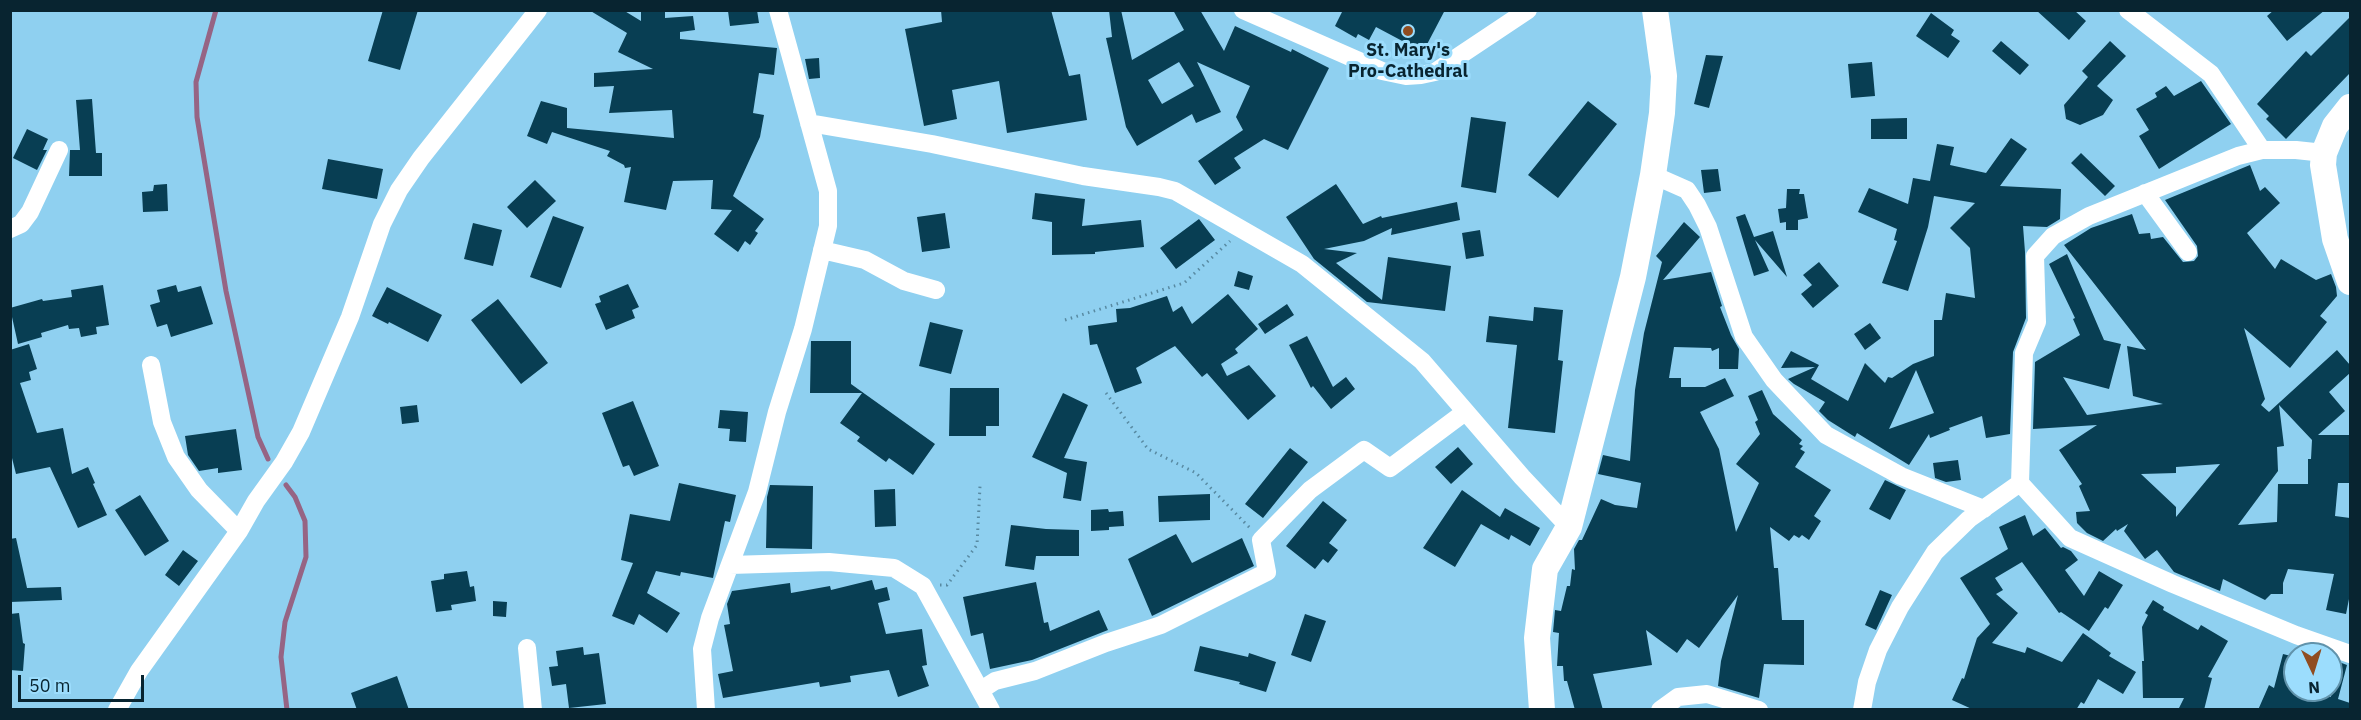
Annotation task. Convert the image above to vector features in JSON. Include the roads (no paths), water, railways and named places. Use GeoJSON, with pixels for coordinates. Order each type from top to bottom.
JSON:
{"type":"FeatureCollection","features":[{"type":"Feature","properties":{"kind":"street"},"geometry":{"type":"LineString","coordinates":[[117,710],[139,671],[239,531],[301,432],[350,317],[382,224],[399,190],[421,158],[538,10]]}},
{"type":"Feature","properties":{"kind":"street"},"geometry":{"type":"LineString","coordinates":[[706,710],[702,649],[710,618],[757,492],[777,412],[803,329],[828,226],[828,191],[778,10]]}},
{"type":"Feature","properties":{"kind":"street"},"geometry":{"type":"LineString","coordinates":[[1242,10],[1382,71],[1406,76],[1435,72],[1528,10]]}},
{"type":"Feature","properties":{"kind":"street"},"geometry":{"type":"LineString","coordinates":[[1542,710],[1537,638],[1545,568],[1569,527],[1633,276],[1653,175],[1662,113],[1664,76],[1655,10]]}},
{"type":"Feature","properties":{"kind":"street"},"geometry":{"type":"LineString","coordinates":[[2128,10],[2211,74],[2262,150]]}},
{"type":"Feature","properties":{"kind":"street"},"geometry":{"type":"LineString","coordinates":[[2350,107],[2335,126],[2324,153],[2323,165],[2335,239],[2350,282]]}},
{"type":"Feature","properties":{"kind":"street"},"geometry":{"type":"LineString","coordinates":[[809,123],[932,144],[1083,176],[1174,191],[1302,264],[1403,346],[1436,376],[1522,477],[1569,527]]}},
{"type":"Feature","properties":{"kind":"street"},"geometry":{"type":"LineString","coordinates":[[10,229],[21,224],[30,212],[59,150]]}},
{"type":"Feature","properties":{"kind":"street"},"geometry":{"type":"LineString","coordinates":[[2324,153],[2262,150],[2238,156],[2089,216],[2053,236],[2035,256],[2037,322],[2024,353],[2020,483],[2070,538],[2255,618],[2350,654]]}},
{"type":"Feature","properties":{"kind":"street"},"geometry":{"type":"LineString","coordinates":[[1653,175],[1687,190],[1692,197],[1708,227],[1744,337],[1774,380],[1826,435],[1901,476],[1984,508]]}},
{"type":"Feature","properties":{"kind":"street"},"geometry":{"type":"LineString","coordinates":[[2145,194],[2188,252]]}},
{"type":"Feature","properties":{"kind":"street"},"geometry":{"type":"LineString","coordinates":[[822,250],[865,260],[904,280],[936,290]]}},
{"type":"Feature","properties":{"kind":"street"},"geometry":{"type":"LineString","coordinates":[[150,365],[162,422],[176,457],[199,490],[239,531]]}},
{"type":"Feature","properties":{"kind":"street"},"geometry":{"type":"LineString","coordinates":[[981,690],[996,681],[1035,671],[1106,642],[1161,625],[1267,572],[1261,540],[1310,490],[1364,450],[1390,468],[1465,412]]}},
{"type":"Feature","properties":{"kind":"street"},"geometry":{"type":"LineString","coordinates":[[1862,710],[1878,650],[1900,607],[1935,552],[1969,519],[2020,483]]}},
{"type":"Feature","properties":{"kind":"street"},"geometry":{"type":"LineString","coordinates":[[730,565],[830,562],[894,568],[923,586],[991,710]]}},
{"type":"Feature","properties":{"kind":"street"},"geometry":{"type":"LineString","coordinates":[[526,648],[533,710]]}},
{"type":"Feature","properties":{"kind":"street"},"geometry":{"type":"LineString","coordinates":[[1660,710],[1678,697],[1707,694],[1759,710]]}},
{"type":"Feature","properties":{"kind":"waterway"},"geometry":{"type":"LineString","coordinates":[[216,10],[196,82],[197,117],[226,291],[258,437],[268,459]]}},
{"type":"Feature","properties":{"kind":"waterway"},"geometry":{"type":"LineString","coordinates":[[286,485],[295,497],[305,521],[306,557],[285,622],[281,657],[287,710]]}},
{"type":"Feature","properties":{"kind":"place","name":"St. Mary's Pro-Cathedral"},"geometry":{"type":"Point","coordinates":[1408,31]}}]}
